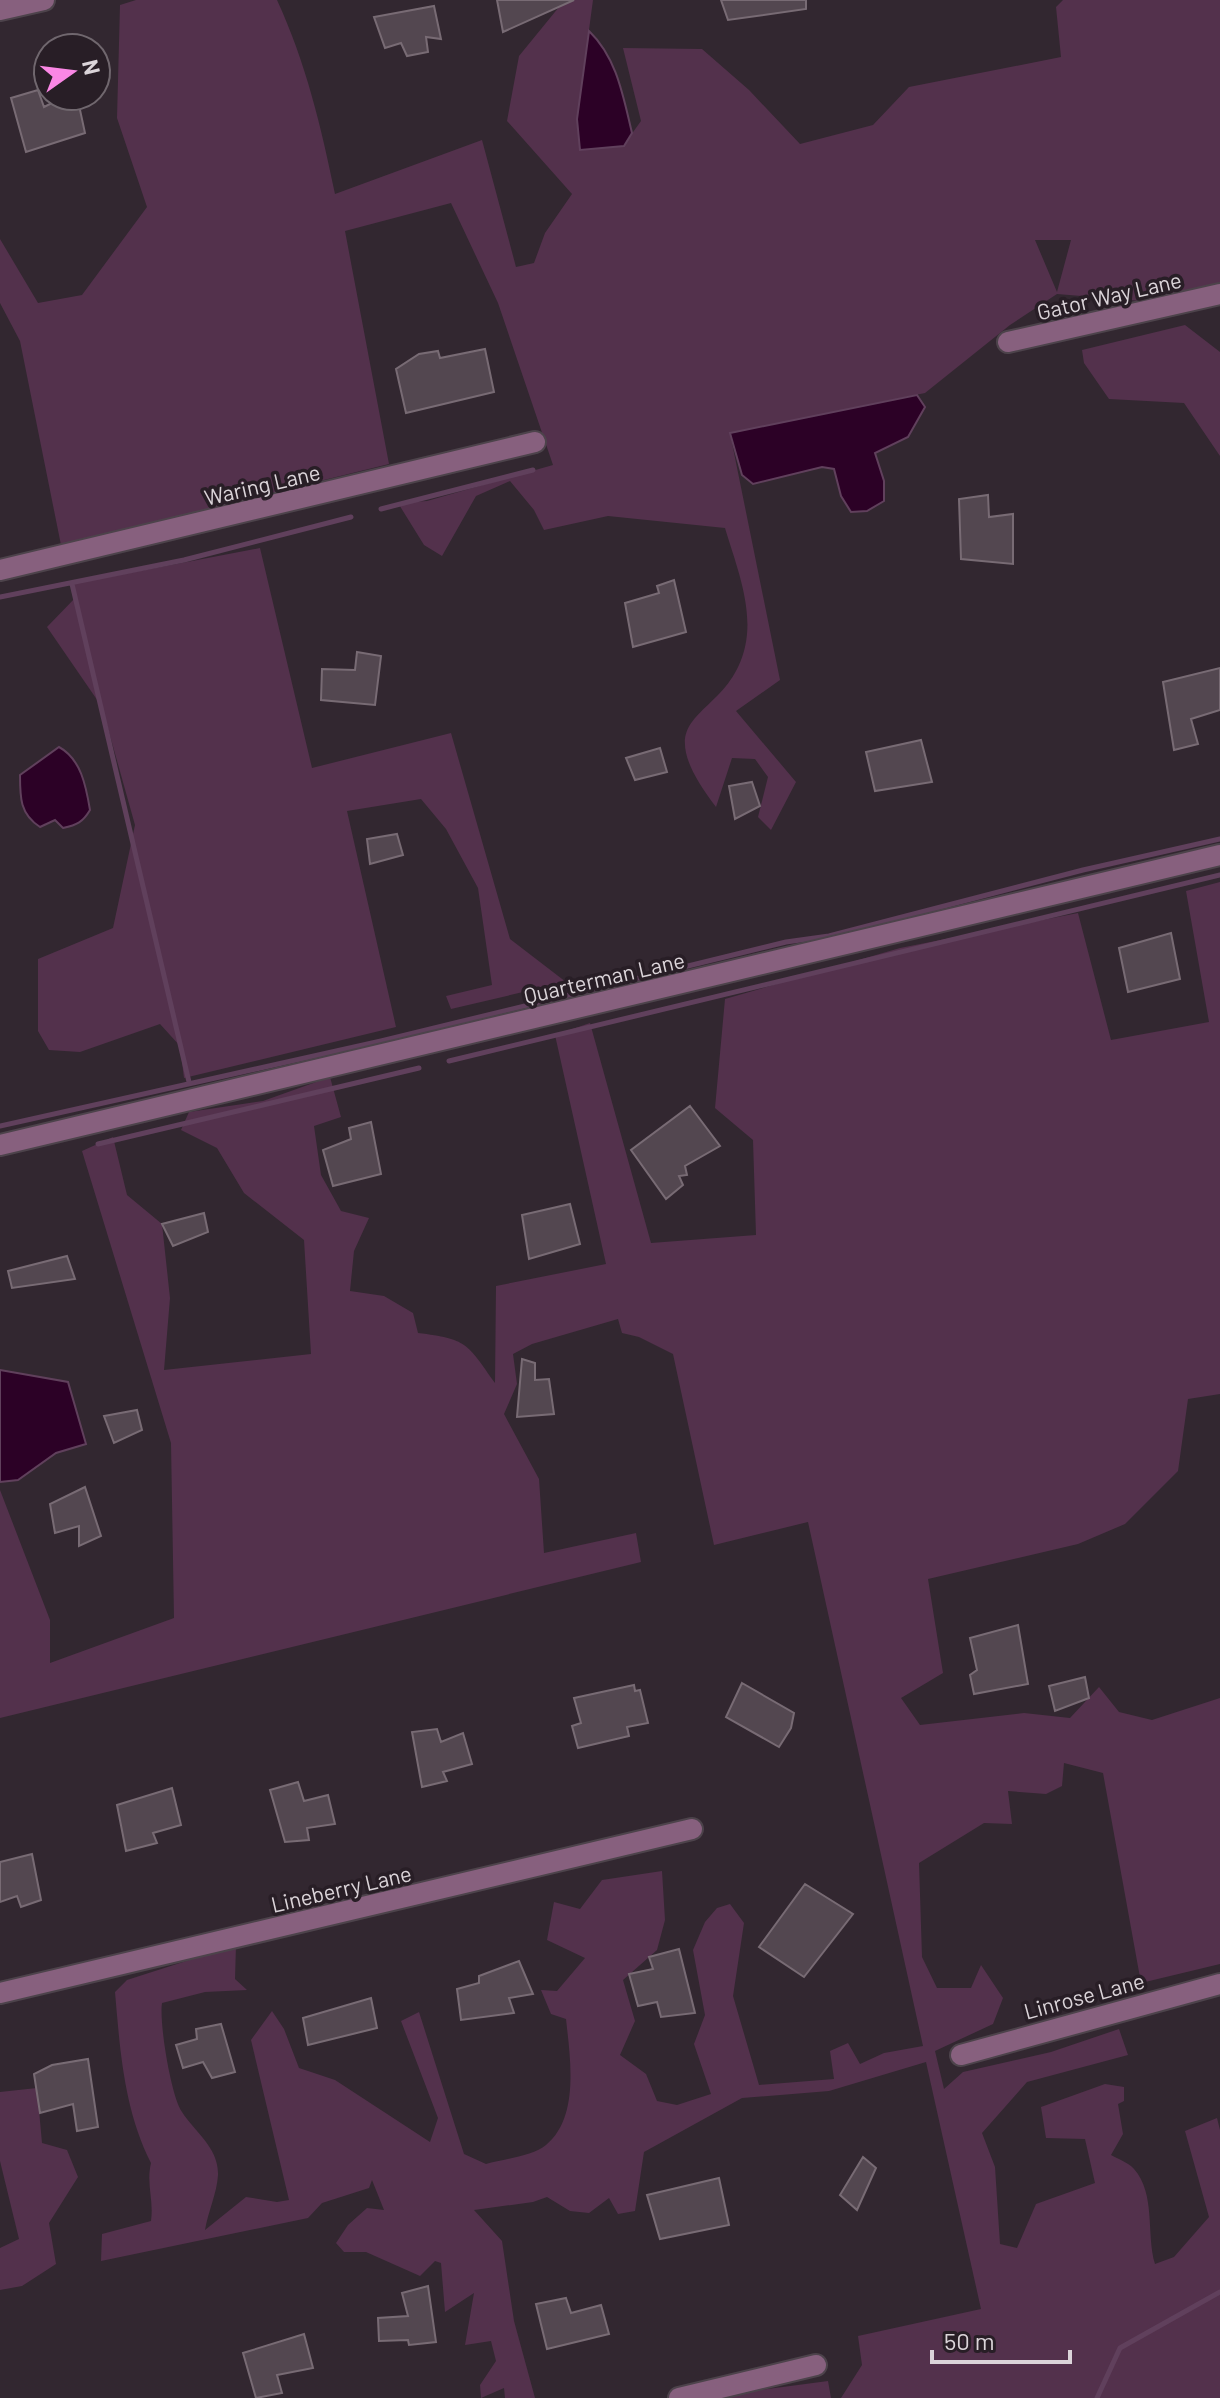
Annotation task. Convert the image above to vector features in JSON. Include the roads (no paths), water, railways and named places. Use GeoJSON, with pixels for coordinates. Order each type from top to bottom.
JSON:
{"type":"FeatureCollection","features":[{"type":"Feature","properties":{"kind":"street"},"geometry":{"type":"LineString","coordinates":[[0,10],[44,0]]}},
{"type":"Feature","properties":{"kind":"street","name":"Gator Way Lane"},"geometry":{"type":"LineString","coordinates":[[1008,342],[1220,294]]}},
{"type":"Feature","properties":{"kind":"street","name":"Waring Lane"},"geometry":{"type":"LineString","coordinates":[[0,570],[535,442]]}},
{"type":"Feature","properties":{"kind":"street","name":"Quarterman Lane"},"geometry":{"type":"LineString","coordinates":[[0,1145],[1220,855]]}},
{"type":"Feature","properties":{"kind":"street","name":"Lineberry Lane"},"geometry":{"type":"LineString","coordinates":[[0,1993],[692,1829]]}},
{"type":"Feature","properties":{"kind":"street","name":"Linrose Lane"},"geometry":{"type":"LineString","coordinates":[[961,2055],[1220,1984]]}},
{"type":"Feature","properties":{"kind":"street"},"geometry":{"type":"LineString","coordinates":[[679,2398],[816,2365]]}},
{"type":"Feature","properties":{"kind":"waterway"},"geometry":{"type":"LineString","coordinates":[[381,509],[533,470]]}},
{"type":"Feature","properties":{"kind":"waterway"},"geometry":{"type":"LineString","coordinates":[[0,597],[184,560],[351,517]]}},
{"type":"Feature","properties":{"kind":"waterway"},"geometry":{"type":"LineString","coordinates":[[72,584],[189,1082]]}},
{"type":"Feature","properties":{"kind":"waterway"},"geometry":{"type":"LineString","coordinates":[[0,1126],[381,1041],[786,942],[829,936],[1083,870],[1220,839]]}},
{"type":"Feature","properties":{"kind":"waterway"},"geometry":{"type":"LineString","coordinates":[[449,1061],[1220,875]]}},
{"type":"Feature","properties":{"kind":"waterway"},"geometry":{"type":"LineString","coordinates":[[98,1144],[419,1068]]}},
{"type":"Feature","properties":{"kind":"waterway"},"geometry":{"type":"LineString","coordinates":[[1097,2398],[1120,2348],[1220,2292]]}}]}
